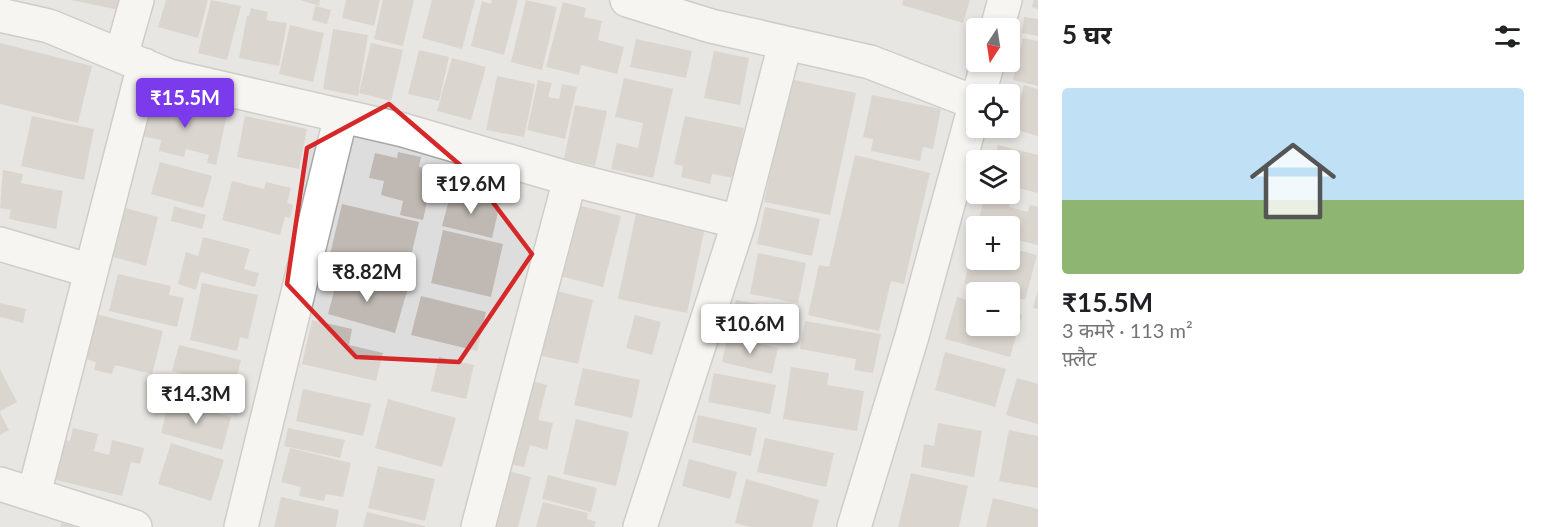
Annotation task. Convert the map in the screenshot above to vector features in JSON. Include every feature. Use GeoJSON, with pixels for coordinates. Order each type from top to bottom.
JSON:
{"type":"FeatureCollection","features":[{"type":"Feature","properties":{"kind":"street"},"geometry":{"type":"LineString","coordinates":[[34,494],[91,271],[132,61],[137,0]]}},
{"type":"Feature","properties":{"kind":"street"},"geometry":{"type":"LineString","coordinates":[[627,0],[716,13],[785,44],[870,62],[966,99]]}},
{"type":"Feature","properties":{"kind":"street"},"geometry":{"type":"LineString","coordinates":[[1000,18],[1005,0]]}},
{"type":"Feature","properties":{"kind":"street"},"geometry":{"type":"LineString","coordinates":[[0,15],[49,26],[169,76],[403,130],[570,179],[739,222]]}},
{"type":"Feature","properties":{"kind":"street"},"geometry":{"type":"LineString","coordinates":[[640,527],[739,222],[785,44]]}},
{"type":"Feature","properties":{"kind":"street"},"geometry":{"type":"LineString","coordinates":[[241,527],[341,116]]}},
{"type":"Feature","properties":{"kind":"street"},"geometry":{"type":"LineString","coordinates":[[854,527],[912,336],[966,138]]}},
{"type":"Feature","properties":{"kind":"street"},"geometry":{"type":"LineString","coordinates":[[478,527],[570,179]]}},
{"type":"Feature","properties":{"kind":"street"},"geometry":{"type":"LineString","coordinates":[[0,244],[91,271]]}},
{"type":"Feature","properties":{"kind":"street"},"geometry":{"type":"LineString","coordinates":[[0,484],[135,527]]}},
{"type":"Feature","properties":{"kind":"highlighted area"},"geometry":{"type":"Polygon","coordinates":[[[389,104],[473,176],[532,254],[459,362],[356,357],[287,284],[307,148],[389,104]]]}},
{"type":"Feature","properties":{"kind":"shaded area"},"geometry":{"type":"Polygon","coordinates":[[[0,0],[1038,0],[1038,527],[0,527],[0,0]]]}},
{"type":"Feature","properties":{"kind":"building"},"geometry":{"type":"Polygon","coordinates":[[[71,0],[121,0],[119,10],[71,0]]]}},
{"type":"Feature","properties":{"kind":"building"},"geometry":{"type":"Polygon","coordinates":[[[166,0],[208,0],[198,38],[158,27],[166,0]]]}},
{"type":"Feature","properties":{"kind":"building"},"geometry":{"type":"Polygon","coordinates":[[[211,0],[241,6],[227,60],[198,53],[211,0]]]}},
{"type":"Feature","properties":{"kind":"building"},"geometry":{"type":"Polygon","coordinates":[[[300,0],[320,0],[319,6],[300,0]]]}},
{"type":"Feature","properties":{"kind":"building"},"geometry":{"type":"Polygon","coordinates":[[[346,0],[380,0],[374,26],[342,18],[346,0]]]}},
{"type":"Feature","properties":{"kind":"building"},"geometry":{"type":"Polygon","coordinates":[[[383,0],[414,0],[403,46],[374,39],[383,0]]]}},
{"type":"Feature","properties":{"kind":"building"},"geometry":{"type":"Polygon","coordinates":[[[432,0],[475,0],[462,49],[422,38],[432,0]]]}},
{"type":"Feature","properties":{"kind":"building"},"geometry":{"type":"Polygon","coordinates":[[[492,0],[518,0],[504,55],[471,46],[482,1],[491,4],[492,0]]]}},
{"type":"Feature","properties":{"kind":"building"},"geometry":{"type":"Polygon","coordinates":[[[526,0],[557,7],[542,70],[511,62],[526,0]]]}},
{"type":"Feature","properties":{"kind":"building"},"geometry":{"type":"Polygon","coordinates":[[[903,0],[970,0],[963,23],[902,5],[903,0]]]}},
{"type":"Feature","properties":{"kind":"building"},"geometry":{"type":"Polygon","coordinates":[[[1034,0],[1038,0],[1038,9],[1032,7],[1034,0]]]}},
{"type":"Feature","properties":{"kind":"building"},"geometry":{"type":"Polygon","coordinates":[[[563,2],[586,8],[584,17],[602,21],[598,40],[624,47],[617,74],[581,65],[579,75],[546,67],[563,2]]]}},
{"type":"Feature","properties":{"kind":"building"},"geometry":{"type":"Polygon","coordinates":[[[315,6],[331,10],[327,24],[312,20],[315,6]]]}},
{"type":"Feature","properties":{"kind":"building"},"geometry":{"type":"Polygon","coordinates":[[[251,8],[268,12],[266,20],[287,23],[279,66],[239,58],[247,16],[251,8]]]}},
{"type":"Feature","properties":{"kind":"building"},"geometry":{"type":"Polygon","coordinates":[[[1024,17],[1038,19],[1038,36],[1022,33],[1024,17]]]}},
{"type":"Feature","properties":{"kind":"building"},"geometry":{"type":"Polygon","coordinates":[[[290,25],[324,33],[313,82],[279,74],[290,25]]]}},
{"type":"Feature","properties":{"kind":"building"},"geometry":{"type":"Polygon","coordinates":[[[333,29],[368,35],[358,96],[323,89],[333,29]]]}},
{"type":"Feature","properties":{"kind":"building"},"geometry":{"type":"Polygon","coordinates":[[[1023,38],[1038,41],[1038,86],[1013,80],[1015,72],[1020,72],[1020,51],[1023,38]]]}},
{"type":"Feature","properties":{"kind":"building"},"geometry":{"type":"Polygon","coordinates":[[[636,39],[692,51],[686,78],[630,67],[636,39]]]}},
{"type":"Feature","properties":{"kind":"building"},"geometry":{"type":"Polygon","coordinates":[[[0,43],[92,66],[78,123],[0,104],[0,43]]]}},
{"type":"Feature","properties":{"kind":"building"},"geometry":{"type":"Polygon","coordinates":[[[371,43],[403,50],[391,101],[359,93],[371,43]]]}},
{"type":"Feature","properties":{"kind":"building"},"geometry":{"type":"Polygon","coordinates":[[[419,50],[449,57],[439,101],[408,94],[419,50]]]}},
{"type":"Feature","properties":{"kind":"building"},"geometry":{"type":"Polygon","coordinates":[[[714,51],[749,58],[740,105],[704,98],[714,51]]]}},
{"type":"Feature","properties":{"kind":"building"},"geometry":{"type":"Polygon","coordinates":[[[452,58],[486,67],[471,120],[437,111],[452,58]]]}},
{"type":"Feature","properties":{"kind":"building"},"geometry":{"type":"Polygon","coordinates":[[[497,76],[535,84],[524,137],[486,130],[497,76]]]}},
{"type":"Feature","properties":{"kind":"building"},"geometry":{"type":"Polygon","coordinates":[[[624,78],[673,89],[653,178],[611,169],[617,143],[638,148],[643,123],[615,117],[624,78]]]}},
{"type":"Feature","properties":{"kind":"building"},"geometry":{"type":"Polygon","coordinates":[[[790,79],[856,93],[830,215],[764,202],[790,79]]]}},
{"type":"Feature","properties":{"kind":"building"},"geometry":{"type":"Polygon","coordinates":[[[538,80],[552,83],[548,97],[559,99],[562,84],[577,87],[565,139],[527,130],[538,80]]]}},
{"type":"Feature","properties":{"kind":"building"},"geometry":{"type":"Polygon","coordinates":[[[1024,85],[1038,89],[1038,136],[1020,131],[1020,101],[1024,85]]]}},
{"type":"Feature","properties":{"kind":"building"},"geometry":{"type":"Polygon","coordinates":[[[872,95],[941,109],[933,149],[923,147],[920,161],[871,151],[873,139],[863,137],[872,95]]]}},
{"type":"Feature","properties":{"kind":"building"},"geometry":{"type":"Polygon","coordinates":[[[151,98],[227,115],[216,165],[207,163],[209,155],[186,149],[184,157],[159,151],[161,140],[142,136],[151,98]]]}},
{"type":"Feature","properties":{"kind":"building"},"geometry":{"type":"Polygon","coordinates":[[[575,105],[607,111],[595,166],[564,159],[575,105]]]}},
{"type":"Feature","properties":{"kind":"building"},"geometry":{"type":"Polygon","coordinates":[[[32,116],[94,129],[84,180],[21,166],[32,116]]]}},
{"type":"Feature","properties":{"kind":"building"},"geometry":{"type":"Polygon","coordinates":[[[245,116],[307,129],[299,169],[237,157],[245,116]]]}},
{"type":"Feature","properties":{"kind":"building"},"geometry":{"type":"Polygon","coordinates":[[[685,116],[744,128],[734,178],[712,174],[710,184],[681,177],[683,166],[674,164],[685,116]]]}},
{"type":"Feature","properties":{"kind":"building"},"geometry":{"type":"Polygon","coordinates":[[[998,145],[1018,150],[997,150],[998,145]]]}},
{"type":"Feature","properties":{"kind":"building"},"geometry":{"type":"Polygon","coordinates":[[[1020,150],[1038,155],[1038,193],[1020,188],[1020,150]]]}},
{"type":"Feature","properties":{"kind":"building"},"geometry":{"type":"Polygon","coordinates":[[[398,152],[421,157],[419,167],[434,170],[423,220],[400,215],[403,201],[381,195],[384,181],[369,178],[375,153],[397,158],[398,152]]]}},
{"type":"Feature","properties":{"kind":"building"},"geometry":{"type":"Polygon","coordinates":[[[855,155],[930,173],[904,284],[891,281],[879,331],[808,315],[819,265],[829,267],[855,155]]]}},
{"type":"Feature","properties":{"kind":"building"},"geometry":{"type":"Polygon","coordinates":[[[160,162],[212,176],[203,208],[151,194],[160,162]]]}},
{"type":"Feature","properties":{"kind":"building"},"geometry":{"type":"Polygon","coordinates":[[[3,170],[23,174],[21,183],[63,191],[56,229],[9,219],[11,210],[0,208],[3,170]]]}},
{"type":"Feature","properties":{"kind":"building"},"geometry":{"type":"Polygon","coordinates":[[[232,181],[264,189],[266,182],[291,188],[287,203],[293,205],[290,218],[285,217],[280,235],[222,220],[232,181]]]}},
{"type":"Feature","properties":{"kind":"building"},"geometry":{"type":"Polygon","coordinates":[[[451,192],[500,203],[492,238],[442,226],[451,192]]]}},
{"type":"Feature","properties":{"kind":"building"},"geometry":{"type":"Polygon","coordinates":[[[566,202],[621,216],[603,287],[548,273],[566,202]]]}},
{"type":"Feature","properties":{"kind":"building"},"geometry":{"type":"Polygon","coordinates":[[[342,204],[419,222],[405,282],[328,263],[342,204]]]}},
{"type":"Feature","properties":{"kind":"building"},"geometry":{"type":"Polygon","coordinates":[[[982,204],[1010,204],[1009,207],[1028,212],[1030,205],[1038,207],[1038,245],[1020,240],[1020,216],[980,216],[982,204]]]}},
{"type":"Feature","properties":{"kind":"building"},"geometry":{"type":"Polygon","coordinates":[[[174,206],[206,215],[202,229],[171,221],[174,206]]]}},
{"type":"Feature","properties":{"kind":"building"},"geometry":{"type":"Polygon","coordinates":[[[122,207],[158,217],[146,266],[110,256],[122,207]]]}},
{"type":"Feature","properties":{"kind":"building"},"geometry":{"type":"Polygon","coordinates":[[[765,207],[820,219],[812,256],[757,244],[765,207]]]}},
{"type":"Feature","properties":{"kind":"building"},"geometry":{"type":"Polygon","coordinates":[[[636,213],[705,227],[687,313],[618,299],[636,213]]]}},
{"type":"Feature","properties":{"kind":"building"},"geometry":{"type":"Polygon","coordinates":[[[443,230],[503,244],[491,297],[431,283],[443,230]]]}},
{"type":"Feature","properties":{"kind":"building"},"geometry":{"type":"Polygon","coordinates":[[[203,237],[250,249],[244,269],[259,273],[255,287],[201,272],[196,290],[178,284],[186,252],[198,256],[203,237]]]}},
{"type":"Feature","properties":{"kind":"building"},"geometry":{"type":"Polygon","coordinates":[[[1020,251],[1037,255],[1025,300],[1020,298],[1020,282],[964,283],[967,270],[1020,270],[1020,251]]]}},
{"type":"Feature","properties":{"kind":"building"},"geometry":{"type":"Polygon","coordinates":[[[758,253],[806,263],[798,303],[750,294],[758,253]]]}},
{"type":"Feature","properties":{"kind":"building"},"geometry":{"type":"Polygon","coordinates":[[[339,273],[407,291],[395,333],[328,314],[339,273]]]}},
{"type":"Feature","properties":{"kind":"building"},"geometry":{"type":"Polygon","coordinates":[[[118,274],[171,286],[169,295],[184,298],[177,327],[109,311],[118,274]]]}},
{"type":"Feature","properties":{"kind":"building"},"geometry":{"type":"Polygon","coordinates":[[[202,283],[258,295],[248,339],[240,337],[237,351],[190,340],[202,283]]]}},
{"type":"Feature","properties":{"kind":"building"},"geometry":{"type":"Polygon","coordinates":[[[553,290],[593,300],[578,364],[538,355],[553,290]]]}},
{"type":"Feature","properties":{"kind":"building"},"geometry":{"type":"Polygon","coordinates":[[[1038,290],[1038,309],[1033,308],[1038,290]]]}},
{"type":"Feature","properties":{"kind":"building"},"geometry":{"type":"Polygon","coordinates":[[[421,296],[486,312],[477,351],[411,335],[421,296]]]}},
{"type":"Feature","properties":{"kind":"building"},"geometry":{"type":"Polygon","coordinates":[[[957,297],[966,299],[966,336],[1016,336],[1010,357],[945,339],[957,297]]]}},
{"type":"Feature","properties":{"kind":"building"},"geometry":{"type":"Polygon","coordinates":[[[736,300],[786,309],[781,337],[731,328],[736,300]]]}},
{"type":"Feature","properties":{"kind":"building"},"geometry":{"type":"Polygon","coordinates":[[[0,303],[26,309],[23,323],[0,317],[0,303]]]}},
{"type":"Feature","properties":{"kind":"building"},"geometry":{"type":"Polygon","coordinates":[[[96,314],[163,331],[152,374],[115,365],[112,374],[94,370],[96,362],[85,359],[96,314]]]}},
{"type":"Feature","properties":{"kind":"building"},"geometry":{"type":"Polygon","coordinates":[[[635,315],[661,322],[652,355],[626,348],[635,315]]]}},
{"type":"Feature","properties":{"kind":"building"},"geometry":{"type":"Polygon","coordinates":[[[312,320],[352,329],[349,345],[383,353],[376,381],[302,364],[312,320]]]}},
{"type":"Feature","properties":{"kind":"building"},"geometry":{"type":"Polygon","coordinates":[[[805,321],[881,334],[873,373],[854,370],[856,359],[800,349],[805,321]]]}},
{"type":"Feature","properties":{"kind":"building"},"geometry":{"type":"Polygon","coordinates":[[[728,336],[778,348],[772,374],[722,362],[728,336]]]}},
{"type":"Feature","properties":{"kind":"building"},"geometry":{"type":"Polygon","coordinates":[[[179,345],[241,360],[234,387],[172,371],[179,345]]]}},
{"type":"Feature","properties":{"kind":"building"},"geometry":{"type":"Polygon","coordinates":[[[945,352],[1006,369],[995,407],[935,390],[945,352]]]}},
{"type":"Feature","properties":{"kind":"building"},"geometry":{"type":"Polygon","coordinates":[[[439,357],[474,365],[466,399],[431,391],[439,357]]]}},
{"type":"Feature","properties":{"kind":"building"},"geometry":{"type":"Polygon","coordinates":[[[791,367],[829,373],[827,385],[864,391],[857,431],[783,419],[791,367]]]}},
{"type":"Feature","properties":{"kind":"building"},"geometry":{"type":"Polygon","coordinates":[[[583,368],[640,380],[632,418],[574,405],[583,368]]]}},
{"type":"Feature","properties":{"kind":"building"},"geometry":{"type":"Polygon","coordinates":[[[0,369],[17,402],[0,411],[0,369]]]}},
{"type":"Feature","properties":{"kind":"building"},"geometry":{"type":"Polygon","coordinates":[[[714,373],[776,385],[770,414],[708,402],[714,373]]]}},
{"type":"Feature","properties":{"kind":"building"},"geometry":{"type":"Polygon","coordinates":[[[517,377],[547,385],[538,420],[553,423],[547,450],[530,445],[524,467],[497,461],[517,377]]]}},
{"type":"Feature","properties":{"kind":"building"},"geometry":{"type":"Polygon","coordinates":[[[1017,378],[1038,384],[1038,424],[1006,415],[1017,378]]]}},
{"type":"Feature","properties":{"kind":"building"},"geometry":{"type":"Polygon","coordinates":[[[186,380],[231,390],[227,410],[181,399],[186,380]]]}},
{"type":"Feature","properties":{"kind":"building"},"geometry":{"type":"Polygon","coordinates":[[[303,389],[371,404],[363,436],[296,421],[303,389]]]}},
{"type":"Feature","properties":{"kind":"building"},"geometry":{"type":"Polygon","coordinates":[[[388,399],[456,418],[442,467],[375,448],[388,399]]]}},
{"type":"Feature","properties":{"kind":"building"},"geometry":{"type":"Polygon","coordinates":[[[169,400],[231,417],[222,450],[161,433],[169,400]]]}},
{"type":"Feature","properties":{"kind":"building"},"geometry":{"type":"Polygon","coordinates":[[[0,413],[9,430],[0,435],[0,413]]]}},
{"type":"Feature","properties":{"kind":"building"},"geometry":{"type":"Polygon","coordinates":[[[698,415],[757,428],[751,456],[692,442],[698,415]]]}},
{"type":"Feature","properties":{"kind":"building"},"geometry":{"type":"Polygon","coordinates":[[[576,419],[629,432],[616,486],[563,474],[576,419]]]}},
{"type":"Feature","properties":{"kind":"building"},"geometry":{"type":"Polygon","coordinates":[[[938,423],[982,431],[974,477],[921,467],[924,444],[934,446],[938,423]]]}},
{"type":"Feature","properties":{"kind":"building"},"geometry":{"type":"Polygon","coordinates":[[[73,428],[98,434],[94,451],[109,455],[112,440],[144,448],[140,464],[131,462],[122,496],[56,480],[65,440],[70,441],[73,428]]]}},
{"type":"Feature","properties":{"kind":"building"},"geometry":{"type":"Polygon","coordinates":[[[288,428],[345,440],[340,458],[284,446],[288,428]]]}},
{"type":"Feature","properties":{"kind":"building"},"geometry":{"type":"Polygon","coordinates":[[[1009,430],[1038,436],[1038,488],[999,481],[1009,430]]]}},
{"type":"Feature","properties":{"kind":"building"},"geometry":{"type":"Polygon","coordinates":[[[765,438],[834,453],[826,487],[757,472],[765,438]]]}},
{"type":"Feature","properties":{"kind":"building"},"geometry":{"type":"Polygon","coordinates":[[[171,443],[224,460],[211,501],[158,484],[171,443]]]}},
{"type":"Feature","properties":{"kind":"building"},"geometry":{"type":"Polygon","coordinates":[[[290,448],[351,463],[343,497],[326,494],[324,501],[299,496],[301,487],[281,482],[290,448]]]}},
{"type":"Feature","properties":{"kind":"building"},"geometry":{"type":"Polygon","coordinates":[[[689,459],[737,472],[730,499],[682,486],[689,459]]]}},
{"type":"Feature","properties":{"kind":"building"},"geometry":{"type":"Polygon","coordinates":[[[378,466],[435,479],[425,521],[368,508],[378,466]]]}},
{"type":"Feature","properties":{"kind":"building"},"geometry":{"type":"Polygon","coordinates":[[[493,467],[531,477],[518,527],[470,527],[493,467]]]}},
{"type":"Feature","properties":{"kind":"building"},"geometry":{"type":"Polygon","coordinates":[[[911,473],[968,486],[959,527],[898,527],[911,473]]]}},
{"type":"Feature","properties":{"kind":"building"},"geometry":{"type":"Polygon","coordinates":[[[548,475],[597,488],[591,512],[542,499],[548,475]]]}},
{"type":"Feature","properties":{"kind":"building"},"geometry":{"type":"Polygon","coordinates":[[[746,479],[819,500],[812,527],[750,527],[735,523],[746,479]]]}},
{"type":"Feature","properties":{"kind":"building"},"geometry":{"type":"Polygon","coordinates":[[[281,497],[339,510],[336,527],[274,527],[281,497]]]}},
{"type":"Feature","properties":{"kind":"building"},"geometry":{"type":"Polygon","coordinates":[[[993,498],[1038,509],[1038,527],[986,527],[993,498]]]}},
{"type":"Feature","properties":{"kind":"building"},"geometry":{"type":"Polygon","coordinates":[[[543,502],[588,513],[587,519],[596,522],[594,527],[536,527],[543,502]]]}},
{"type":"Feature","properties":{"kind":"building"},"geometry":{"type":"Polygon","coordinates":[[[367,512],[425,526],[425,527],[363,527],[367,512]]]}},
{"type":"Feature","properties":{"kind":"building"},"geometry":{"type":"Polygon","coordinates":[[[61,523],[75,526],[75,527],[60,527],[61,523]]]}}]}
